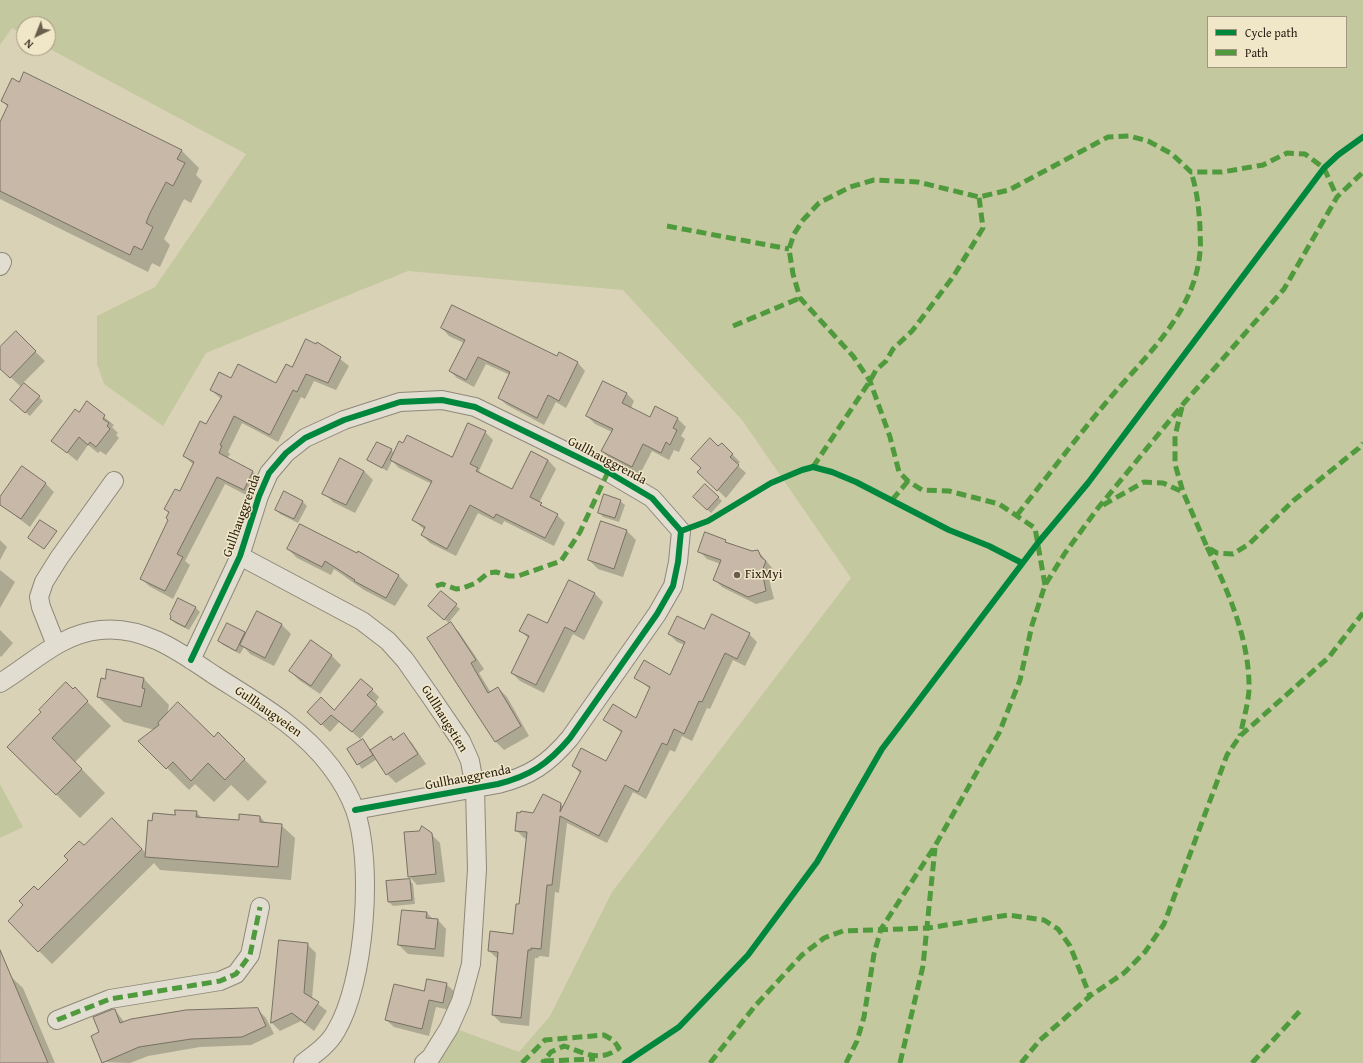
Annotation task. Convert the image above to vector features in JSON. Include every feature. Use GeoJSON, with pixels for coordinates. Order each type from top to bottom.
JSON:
{"type":"FeatureCollection","features":[{"type":"Feature","properties":{"kind":"street","name":"Gullhauggrenda"},"geometry":{"type":"LineString","coordinates":[[191,660],[240,556],[259,496],[269,473],[286,453],[305,438],[344,420],[400,402],[442,400],[475,407],[608,472],[652,498],[681,531],[678,562],[673,586],[657,614],[570,738],[555,756],[535,770],[519,778],[475,789],[355,810]]}},
{"type":"Feature","properties":{"kind":"street"},"geometry":{"type":"LineString","coordinates":[[56,645],[41,608],[39,597],[44,582],[59,558],[114,481]]}},
{"type":"Feature","properties":{"kind":"street","name":"Gullhaugstien"},"geometry":{"type":"LineString","coordinates":[[240,556],[362,622],[388,641],[405,660],[460,741],[470,761],[475,789],[477,869],[471,964],[461,1001],[449,1028],[431,1057],[424,1063]]}},
{"type":"Feature","properties":{"kind":"street","name":"Gullhaugveien"},"geometry":{"type":"LineString","coordinates":[[0,683],[56,645],[79,633],[102,630],[126,630],[144,635],[165,644],[284,720],[309,741],[332,768],[355,810],[361,836],[365,888],[356,980],[343,1019],[335,1033],[324,1046],[303,1063]]}},
{"type":"Feature","properties":{"kind":"street"},"geometry":{"type":"LineString","coordinates":[[57,1020],[110,999],[220,981],[236,974],[250,955],[260,907]]}},
{"type":"Feature","properties":{"kind":"green space"},"geometry":{"type":"Polygon","coordinates":[[[0,0],[1363,0],[1363,1063],[427,1063],[459,1030],[519,1052],[550,1016],[612,892],[851,578],[742,420],[623,290],[408,271],[206,353],[163,426],[104,384],[97,364],[97,316],[155,287],[246,154],[56,52],[56,16],[16,16],[16,30],[12,28],[0,45],[0,0]]]}},
{"type":"Feature","properties":{"kind":"green space"},"geometry":{"type":"Polygon","coordinates":[[[0,784],[23,827],[0,838],[0,784]]]}},
{"type":"Feature","properties":{"kind":"building"},"geometry":{"type":"Polygon","coordinates":[[[24,72],[182,150],[177,159],[185,163],[173,186],[166,182],[150,213],[146,223],[153,227],[142,250],[134,246],[130,255],[0,191],[0,122],[8,105],[1,101],[12,78],[19,82],[24,72]]]}},
{"type":"Feature","properties":{"kind":"building"},"geometry":{"type":"Polygon","coordinates":[[[452,305],[557,356],[559,352],[578,362],[559,401],[548,395],[537,418],[498,398],[510,372],[478,357],[466,380],[449,371],[465,340],[441,328],[452,305]]]}},
{"type":"Feature","properties":{"kind":"building"},"geometry":{"type":"Polygon","coordinates":[[[16,331],[36,351],[10,378],[0,369],[0,347],[16,331]]]}},
{"type":"Feature","properties":{"kind":"building"},"geometry":{"type":"Polygon","coordinates":[[[306,339],[316,344],[317,342],[341,357],[328,383],[306,374],[297,392],[293,390],[270,435],[234,416],[220,445],[222,446],[219,453],[253,471],[244,490],[217,477],[177,554],[183,557],[165,591],[140,579],[168,520],[166,518],[169,512],[164,509],[175,489],[180,491],[194,462],[183,456],[200,421],[206,424],[222,396],[210,390],[219,372],[231,378],[238,364],[276,383],[286,364],[292,367],[306,339]]]}},
{"type":"Feature","properties":{"kind":"building"},"geometry":{"type":"Polygon","coordinates":[[[603,381],[627,393],[622,403],[650,417],[655,406],[678,418],[673,428],[677,430],[670,445],[666,442],[661,453],[643,444],[632,467],[601,451],[613,429],[586,416],[603,381]]]}},
{"type":"Feature","properties":{"kind":"building"},"geometry":{"type":"Polygon","coordinates":[[[24,383],[40,396],[25,413],[10,400],[24,383]]]}},
{"type":"Feature","properties":{"kind":"building"},"geometry":{"type":"Polygon","coordinates":[[[87,401],[105,415],[103,419],[109,423],[107,426],[110,429],[96,447],[90,442],[88,445],[79,437],[67,453],[51,441],[75,409],[79,412],[87,401]]]}},
{"type":"Feature","properties":{"kind":"building"},"geometry":{"type":"Polygon","coordinates":[[[468,423],[486,431],[470,464],[478,468],[476,471],[512,489],[531,451],[548,460],[530,497],[542,503],[540,505],[558,514],[545,538],[496,514],[494,518],[470,505],[447,549],[421,535],[425,527],[412,520],[432,481],[390,460],[399,441],[403,443],[407,435],[452,457],[468,423]]]}},
{"type":"Feature","properties":{"kind":"building"},"geometry":{"type":"Polygon","coordinates":[[[710,438],[718,446],[722,443],[733,454],[730,457],[739,465],[717,491],[697,472],[701,468],[691,459],[710,438]]]}},
{"type":"Feature","properties":{"kind":"building"},"geometry":{"type":"Polygon","coordinates":[[[377,442],[392,449],[382,468],[367,460],[377,442]]]}},
{"type":"Feature","properties":{"kind":"building"},"geometry":{"type":"Polygon","coordinates":[[[340,458],[364,471],[346,505],[322,494],[340,458]]]}},
{"type":"Feature","properties":{"kind":"building"},"geometry":{"type":"Polygon","coordinates":[[[22,466],[46,483],[21,519],[0,505],[0,497],[22,466]]]}},
{"type":"Feature","properties":{"kind":"building"},"geometry":{"type":"Polygon","coordinates":[[[705,484],[719,497],[707,510],[693,497],[705,484]]]}},
{"type":"Feature","properties":{"kind":"building"},"geometry":{"type":"Polygon","coordinates":[[[284,491],[303,501],[294,519],[275,510],[284,491]]]}},
{"type":"Feature","properties":{"kind":"building"},"geometry":{"type":"Polygon","coordinates":[[[604,494],[621,500],[615,518],[598,513],[604,494]]]}},
{"type":"Feature","properties":{"kind":"building"},"geometry":{"type":"Polygon","coordinates":[[[40,520],[57,531],[44,549],[28,538],[40,520]]]}},
{"type":"Feature","properties":{"kind":"building"},"geometry":{"type":"Polygon","coordinates":[[[601,521],[627,530],[614,569],[588,560],[601,521]]]}},
{"type":"Feature","properties":{"kind":"building"},"geometry":{"type":"Polygon","coordinates":[[[300,524],[357,553],[358,551],[399,575],[386,598],[354,581],[355,580],[325,561],[322,567],[287,549],[300,524]]]}},
{"type":"Feature","properties":{"kind":"building","name":"FixMyi"},"geometry":{"type":"Polygon","coordinates":[[[705,532],[726,540],[725,542],[752,551],[758,550],[761,557],[766,561],[762,571],[766,591],[748,597],[713,580],[721,560],[698,552],[705,532]]]}},
{"type":"Feature","properties":{"kind":"building"},"geometry":{"type":"Polygon","coordinates":[[[569,580],[595,593],[575,632],[565,627],[536,685],[511,673],[529,636],[519,631],[528,614],[547,623],[569,580]]]}},
{"type":"Feature","properties":{"kind":"building"},"geometry":{"type":"Polygon","coordinates":[[[441,591],[457,604],[444,620],[428,606],[441,591]]]}},
{"type":"Feature","properties":{"kind":"building"},"geometry":{"type":"Polygon","coordinates":[[[178,598],[196,607],[185,627],[170,619],[170,615],[178,598]]]}},
{"type":"Feature","properties":{"kind":"building"},"geometry":{"type":"Polygon","coordinates":[[[257,611],[282,624],[265,658],[240,645],[257,611]]]}},
{"type":"Feature","properties":{"kind":"building"},"geometry":{"type":"Polygon","coordinates":[[[712,614],[750,633],[737,659],[725,653],[702,702],[699,701],[684,734],[674,729],[667,745],[662,743],[638,792],[625,785],[599,836],[560,816],[552,885],[547,885],[541,949],[531,948],[531,950],[528,950],[521,1018],[492,1015],[498,952],[488,951],[490,931],[513,934],[516,904],[519,904],[527,832],[515,831],[517,812],[520,813],[521,811],[533,813],[543,794],[561,803],[560,812],[581,771],[572,766],[581,748],[606,761],[622,731],[603,720],[613,704],[636,718],[650,687],[634,678],[644,660],[670,675],[685,642],[668,634],[677,616],[704,629],[712,614]]]}},
{"type":"Feature","properties":{"kind":"building"},"geometry":{"type":"Polygon","coordinates":[[[451,622],[476,660],[471,663],[488,693],[498,687],[521,726],[495,742],[427,638],[451,622]]]}},
{"type":"Feature","properties":{"kind":"building"},"geometry":{"type":"Polygon","coordinates":[[[227,623],[245,632],[236,651],[218,641],[227,623]]]}},
{"type":"Feature","properties":{"kind":"building"},"geometry":{"type":"Polygon","coordinates":[[[311,640],[332,655],[311,686],[289,671],[311,640]]]}},
{"type":"Feature","properties":{"kind":"building"},"geometry":{"type":"Polygon","coordinates":[[[107,669],[144,678],[142,688],[145,689],[141,707],[97,697],[101,678],[105,679],[107,669]]]}},
{"type":"Feature","properties":{"kind":"building"},"geometry":{"type":"Polygon","coordinates":[[[361,679],[373,689],[367,695],[377,704],[352,732],[331,715],[321,725],[307,712],[321,697],[334,710],[361,679]]]}},
{"type":"Feature","properties":{"kind":"building"},"geometry":{"type":"Polygon","coordinates":[[[66,682],[73,689],[75,687],[88,701],[52,738],[82,769],[56,795],[7,747],[41,712],[39,710],[66,682]]]}},
{"type":"Feature","properties":{"kind":"building"},"geometry":{"type":"Polygon","coordinates":[[[178,702],[214,737],[218,732],[245,759],[225,780],[208,763],[191,781],[173,762],[166,769],[138,741],[159,725],[158,723],[178,702]]]}},
{"type":"Feature","properties":{"kind":"building"},"geometry":{"type":"Polygon","coordinates":[[[404,733],[418,754],[386,775],[370,750],[391,736],[393,740],[404,733]]]}},
{"type":"Feature","properties":{"kind":"building"},"geometry":{"type":"Polygon","coordinates":[[[363,739],[373,755],[357,765],[347,749],[363,739]]]}},
{"type":"Feature","properties":{"kind":"building"},"geometry":{"type":"Polygon","coordinates":[[[175,810],[197,811],[196,817],[239,820],[239,814],[260,816],[260,822],[282,824],[278,867],[145,857],[148,820],[152,821],[153,813],[175,815],[175,810]]]}},
{"type":"Feature","properties":{"kind":"building"},"geometry":{"type":"Polygon","coordinates":[[[112,818],[142,849],[38,952],[8,921],[23,905],[19,901],[34,886],[38,890],[68,860],[64,856],[79,841],[84,845],[112,818]]]}},
{"type":"Feature","properties":{"kind":"building"},"geometry":{"type":"Polygon","coordinates":[[[422,826],[432,833],[436,874],[408,877],[404,832],[419,831],[422,826]]]}},
{"type":"Feature","properties":{"kind":"building"},"geometry":{"type":"Polygon","coordinates":[[[410,879],[412,900],[388,902],[386,881],[410,879]]]}},
{"type":"Feature","properties":{"kind":"building"},"geometry":{"type":"Polygon","coordinates":[[[402,910],[427,912],[426,918],[438,919],[435,949],[398,945],[402,910]]]}},
{"type":"Feature","properties":{"kind":"building"},"geometry":{"type":"Polygon","coordinates":[[[279,940],[308,943],[304,993],[319,1002],[305,1023],[292,1013],[271,1023],[279,940]]]}},
{"type":"Feature","properties":{"kind":"building"},"geometry":{"type":"Polygon","coordinates":[[[0,950],[48,1063],[0,1063],[0,950]]]}},
{"type":"Feature","properties":{"kind":"building"},"geometry":{"type":"Polygon","coordinates":[[[427,979],[447,983],[443,1003],[429,1000],[422,1029],[385,1020],[394,984],[424,991],[427,979]]]}},
{"type":"Feature","properties":{"kind":"building"},"geometry":{"type":"Polygon","coordinates":[[[258,1008],[266,1026],[242,1037],[191,1039],[139,1047],[102,1063],[91,1036],[99,1032],[93,1017],[113,1009],[115,1009],[120,1023],[131,1019],[186,1010],[258,1008]]]}},
{"type":"Feature","properties":{"kind":"marked path"},"geometry":{"type":"LineString","coordinates":[[1045,585],[1035,528],[999,504],[949,491],[922,490],[908,481],[899,472],[890,437],[870,381],[853,356],[800,298],[793,274],[789,249],[794,234],[803,220],[819,203],[850,187],[874,180],[918,182],[979,197],[1009,190],[1108,137],[1129,136],[1148,141],[1172,154],[1191,172],[1222,172],[1263,165],[1287,153],[1305,154],[1324,168],[1337,197]]}},
{"type":"Feature","properties":{"kind":"marked path"},"geometry":{"type":"LineString","coordinates":[[1017,515],[1097,413],[1153,349],[1179,314],[1189,294],[1196,274],[1200,252],[1198,207],[1191,172]]}},
{"type":"Feature","properties":{"kind":"marked path"},"geometry":{"type":"LineString","coordinates":[[846,1063],[857,1041],[864,1017],[874,954],[881,929],[935,846],[999,733],[1020,680],[1032,625],[1045,585],[1065,553],[1098,508],[1184,403],[1284,289],[1337,197],[1363,172]]}},
{"type":"Feature","properties":{"kind":"marked path"},"geometry":{"type":"LineString","coordinates":[[813,467],[876,370],[886,361],[893,349],[912,331],[953,277],[983,228],[979,197]]}},
{"type":"Feature","properties":{"kind":"marked path"},"geometry":{"type":"LineString","coordinates":[[667,226],[789,249]]}},
{"type":"Feature","properties":{"kind":"marked path"},"geometry":{"type":"LineString","coordinates":[[733,326],[800,298]]}},
{"type":"Feature","properties":{"kind":"marked path"},"geometry":{"type":"LineString","coordinates":[[1182,407],[1175,436],[1175,464],[1183,492],[1207,547],[1217,553],[1233,554],[1249,544],[1293,501],[1359,448],[1363,443]]}},
{"type":"Feature","properties":{"kind":"marked path"},"geometry":{"type":"LineString","coordinates":[[436,586],[442,584],[456,589],[463,588],[476,583],[488,573],[496,572],[509,576],[518,576],[561,561],[580,532],[608,472]]}},
{"type":"Feature","properties":{"kind":"marked path"},"geometry":{"type":"LineString","coordinates":[[892,500],[908,481]]}},
{"type":"Feature","properties":{"kind":"marked path"},"geometry":{"type":"LineString","coordinates":[[1103,505],[1144,482],[1163,483],[1183,492]]}},
{"type":"Feature","properties":{"kind":"marked path"},"geometry":{"type":"LineString","coordinates":[[1207,547],[1230,598],[1242,634],[1246,653],[1249,690],[1247,707],[1240,736]]}},
{"type":"Feature","properties":{"kind":"marked path"},"geometry":{"type":"LineString","coordinates":[[1021,1063],[1040,1040],[1090,996],[1124,973],[1145,952],[1164,924],[1227,755],[1240,736],[1329,657],[1363,613]]}},
{"type":"Feature","properties":{"kind":"marked path"},"geometry":{"type":"LineString","coordinates":[[900,1063],[923,966],[935,848]]}},
{"type":"Feature","properties":{"kind":"marked path"},"geometry":{"type":"LineString","coordinates":[[57,1020],[110,999],[220,981],[236,974],[250,955],[260,907]]}},
{"type":"Feature","properties":{"kind":"marked path"},"geometry":{"type":"LineString","coordinates":[[710,1063],[755,1006],[802,955],[824,938],[843,931],[928,928],[1008,915],[1044,920],[1058,929],[1070,946],[1090,996]]}},
{"type":"Feature","properties":{"kind":"marked path"},"geometry":{"type":"LineString","coordinates":[[1252,1063],[1300,1011]]}},
{"type":"Feature","properties":{"kind":"marked path"},"geometry":{"type":"LineString","coordinates":[[522,1063],[545,1040],[604,1035],[613,1040],[619,1048],[612,1053],[599,1056],[586,1054],[564,1046],[551,1052],[542,1063]]}},
{"type":"Feature","properties":{"kind":"marked path"},"geometry":{"type":"LineString","coordinates":[[544,1061],[595,1059]]}},
{"type":"Feature","properties":{"kind":"cycle path"},"geometry":{"type":"LineString","coordinates":[[625,1063],[679,1027],[748,955],[817,862],[882,749],[1037,544],[1088,483],[1324,168],[1338,155],[1363,137]]}},
{"type":"Feature","properties":{"kind":"cycle path"},"geometry":{"type":"LineString","coordinates":[[191,660],[240,556],[259,496],[269,473],[286,453],[305,438],[344,420],[400,402],[442,400],[475,407],[608,472],[652,498],[681,531],[678,562],[673,586],[657,614],[570,738],[562,747],[538,768],[509,781],[355,810]]}},
{"type":"Feature","properties":{"kind":"cycle path"},"geometry":{"type":"LineString","coordinates":[[681,531],[708,521],[771,483],[813,467],[832,472],[856,482],[949,530],[989,546],[1022,563]]}},
{"type":"Feature","properties":{"kind":"place","name":"FixMyi"},"geometry":{"type":"Point","coordinates":[737,575]}}]}
